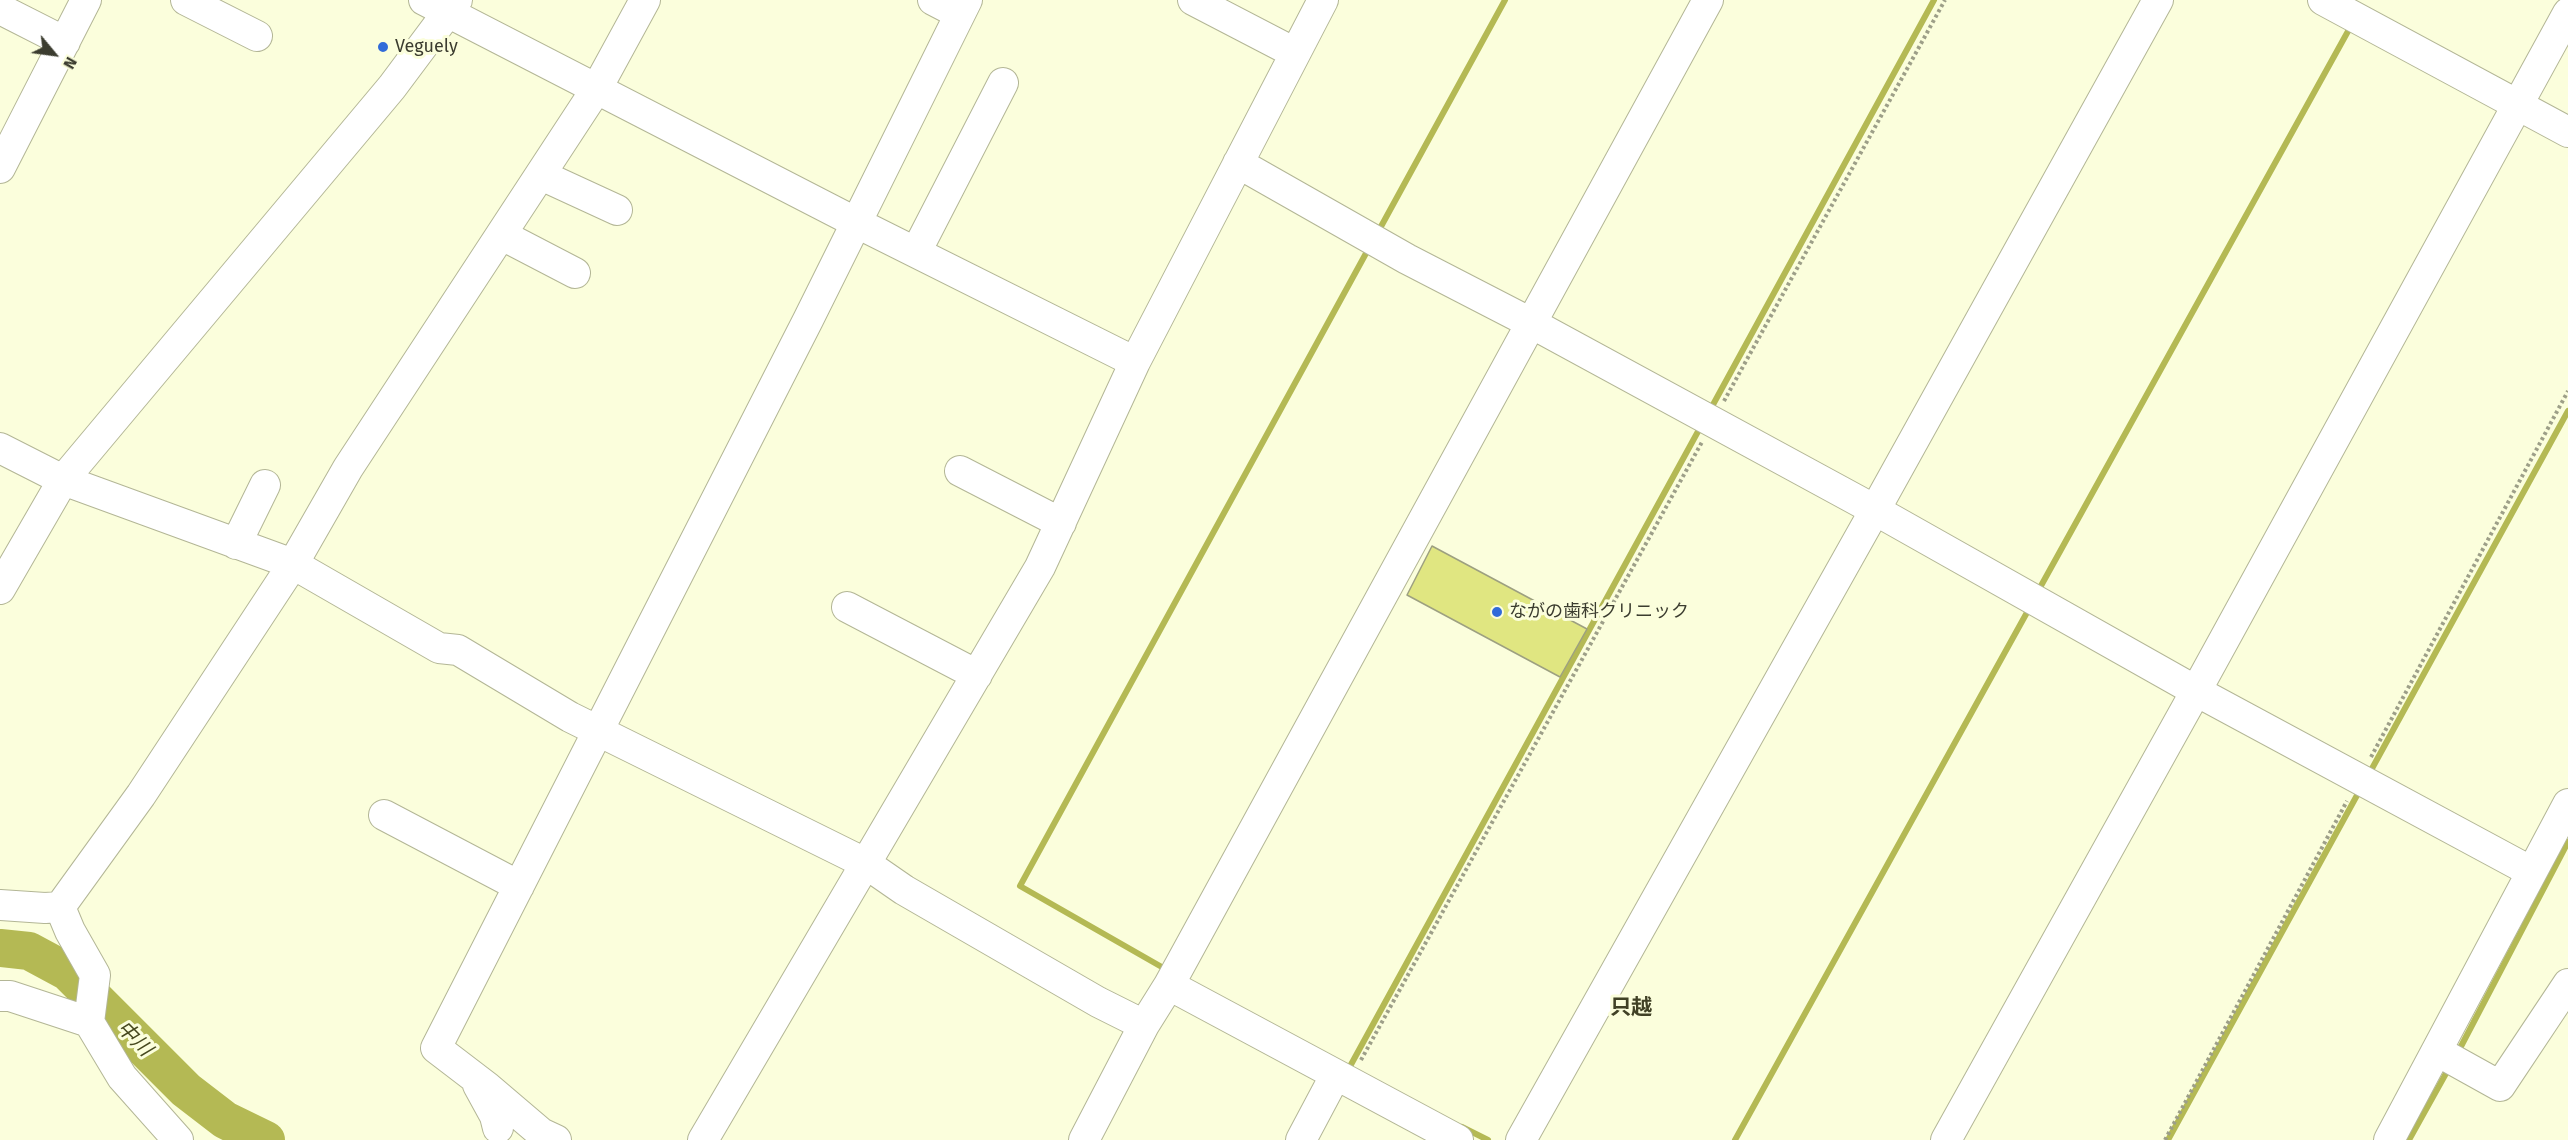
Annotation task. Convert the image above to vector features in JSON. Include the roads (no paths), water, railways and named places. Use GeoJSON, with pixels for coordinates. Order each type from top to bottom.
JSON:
{"type":"FeatureCollection","features":[{"type":"Feature","properties":{"kind":"street"},"geometry":{"type":"LineString","coordinates":[[0,168],[86,0]]}},
{"type":"Feature","properties":{"kind":"street"},"geometry":{"type":"LineString","coordinates":[[186,0],[257,36]]}},
{"type":"Feature","properties":{"kind":"street"},"geometry":{"type":"LineString","coordinates":[[0,905],[45,908],[60,906],[141,795],[292,564],[348,468],[597,87],[645,0]]}},
{"type":"Feature","properties":{"kind":"street"},"geometry":{"type":"LineString","coordinates":[[556,1140],[541,1134],[472,1075],[436,1048],[857,223],[964,7],[933,0]]}},
{"type":"Feature","properties":{"kind":"street"},"geometry":{"type":"LineString","coordinates":[[1193,0],[1295,53]]}},
{"type":"Feature","properties":{"kind":"street"},"geometry":{"type":"LineString","coordinates":[[703,1140],[1040,567],[1135,362],[1323,0]]}},
{"type":"Feature","properties":{"kind":"street"},"geometry":{"type":"LineString","coordinates":[[1084,1140],[1144,1025],[1169,985],[1708,0]]}},
{"type":"Feature","properties":{"kind":"street"},"geometry":{"type":"LineString","coordinates":[[1521,1140],[2158,0]]}},
{"type":"Feature","properties":{"kind":"street"},"geometry":{"type":"LineString","coordinates":[[2323,0],[2568,132]]}},
{"type":"Feature","properties":{"kind":"street"},"geometry":{"type":"LineString","coordinates":[[0,589],[63,480],[392,87],[443,4],[857,223],[1135,362]]}},
{"type":"Feature","properties":{"kind":"street"},"geometry":{"type":"LineString","coordinates":[[0,9],[65,42]]}},
{"type":"Feature","properties":{"kind":"street"},"geometry":{"type":"LineString","coordinates":[[1946,1140],[2519,106],[2568,13]]}},
{"type":"Feature","properties":{"kind":"street"},"geometry":{"type":"LineString","coordinates":[[916,252],[1003,83]]}},
{"type":"Feature","properties":{"kind":"street"},"geometry":{"type":"LineString","coordinates":[[1238,163],[1407,259],[1531,323],[1875,510],[2196,691],[2530,871]]}},
{"type":"Feature","properties":{"kind":"street"},"geometry":{"type":"LineString","coordinates":[[541,175],[617,210]]}},
{"type":"Feature","properties":{"kind":"street"},"geometry":{"type":"LineString","coordinates":[[502,235],[575,273]]}},
{"type":"Feature","properties":{"kind":"street"},"geometry":{"type":"LineString","coordinates":[[0,448],[63,480],[292,564],[439,648],[458,650],[570,717],[865,863],[904,890],[1098,1002],[1144,1025]]}},
{"type":"Feature","properties":{"kind":"street"},"geometry":{"type":"LineString","coordinates":[[960,471],[1061,523]]}},
{"type":"Feature","properties":{"kind":"street"},"geometry":{"type":"LineString","coordinates":[[236,544],[265,485]]}},
{"type":"Feature","properties":{"kind":"street"},"geometry":{"type":"LineString","coordinates":[[847,607],[977,675]]}},
{"type":"Feature","properties":{"kind":"street"},"geometry":{"type":"LineString","coordinates":[[2389,1140],[2478,977],[2530,871],[2568,804]]}},
{"type":"Feature","properties":{"kind":"street"},"geometry":{"type":"LineString","coordinates":[[384,815],[519,886]]}},
{"type":"Feature","properties":{"kind":"street"},"geometry":{"type":"LineString","coordinates":[[60,906],[70,931],[95,975],[92,1006],[122,1077],[178,1140]]}},
{"type":"Feature","properties":{"kind":"street"},"geometry":{"type":"LineString","coordinates":[[2437,1051],[2500,1086],[2568,984]]}},
{"type":"Feature","properties":{"kind":"street"},"geometry":{"type":"LineString","coordinates":[[1169,985],[1458,1140]]}},
{"type":"Feature","properties":{"kind":"street"},"geometry":{"type":"LineString","coordinates":[[0,996],[92,1006]]}},
{"type":"Feature","properties":{"kind":"street"},"geometry":{"type":"LineString","coordinates":[[472,1075],[491,1106],[490,1134],[530,1124]]}},
{"type":"Feature","properties":{"kind":"street"},"geometry":{"type":"LineString","coordinates":[[1301,1140],[1342,1079]]}},
{"type":"Feature","properties":{"kind":"waterway"},"geometry":{"type":"LineString","coordinates":[[1378,232],[1505,0]]}},
{"type":"Feature","properties":{"kind":"waterway"},"geometry":{"type":"LineString","coordinates":[[1709,412],[1934,0]]}},
{"type":"Feature","properties":{"kind":"waterway"},"geometry":{"type":"LineString","coordinates":[[2037,593],[2352,24]]}},
{"type":"Feature","properties":{"kind":"waterway"},"geometry":{"type":"LineString","coordinates":[[1167,970],[1020,886],[1370,246]]}},
{"type":"Feature","properties":{"kind":"waterway"},"geometry":{"type":"LineString","coordinates":[[2369,774],[2568,411]]}},
{"type":"Feature","properties":{"kind":"waterway"},"geometry":{"type":"LineString","coordinates":[[1348,1070],[1701,426]]}},
{"type":"Feature","properties":{"kind":"waterway"},"geometry":{"type":"LineString","coordinates":[[1735,1140],[2030,607]]}},
{"type":"Feature","properties":{"kind":"waterway"},"geometry":{"type":"LineString","coordinates":[[2168,1140],[2361,788]]}},
{"type":"Feature","properties":{"kind":"waterway"},"geometry":{"type":"LineString","coordinates":[[2457,1054],[2568,842]]}},
{"type":"Feature","properties":{"kind":"waterway","name":"中川"},"geometry":{"type":"LineString","coordinates":[[0,948],[29,951],[68,972],[186,1090],[225,1120],[266,1140]]}},
{"type":"Feature","properties":{"kind":"waterway"},"geometry":{"type":"LineString","coordinates":[[2409,1140],[2449,1068]]}},
{"type":"Feature","properties":{"kind":"waterway"},"geometry":{"type":"LineString","coordinates":[[1462,1127],[1488,1140]]}},
{"type":"Feature","properties":{"kind":"place","name":"Veguely"},"geometry":{"type":"Point","coordinates":[383,47]}},
{"type":"Feature","properties":{"kind":"place","name":"ながの歯科クリニック"},"geometry":{"type":"Point","coordinates":[1497,612]}},
{"type":"Feature","properties":{"kind":"district","name":"只越"},"geometry":{"type":"Point","coordinates":[1631,1008]}}]}
